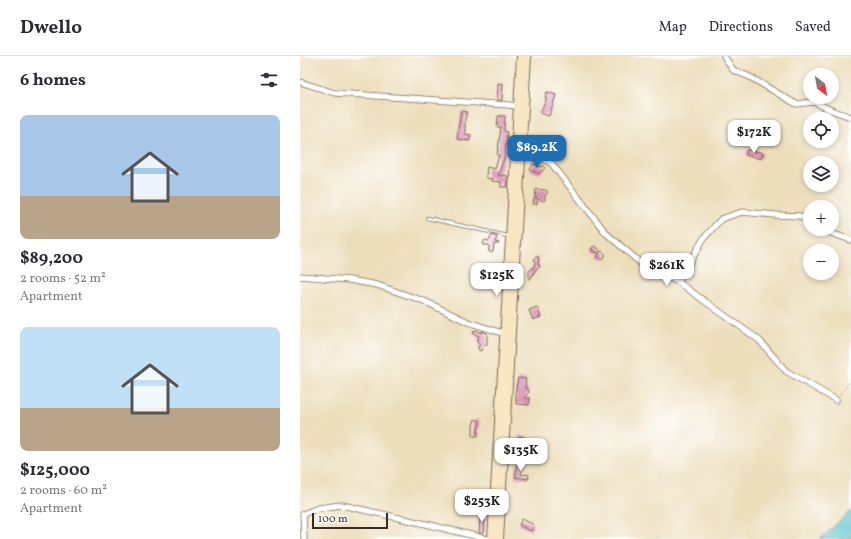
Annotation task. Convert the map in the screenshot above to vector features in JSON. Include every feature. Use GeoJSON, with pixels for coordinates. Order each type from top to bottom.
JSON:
{"type":"FeatureCollection","features":[{"type":"Feature","properties":{"kind":"main road"},"geometry":{"type":"LineString","coordinates":[[499,539],[521,106],[521,56]]}},
{"type":"Feature","properties":{"kind":"main road"},"geometry":{"type":"LineString","coordinates":[[521,106],[527,56]]}},
{"type":"Feature","properties":{"kind":"main road"},"geometry":{"type":"LineString","coordinates":[[492,539],[511,236],[519,147]]}},
{"type":"Feature","properties":{"kind":"street"},"geometry":{"type":"LineString","coordinates":[[724,56],[733,70],[750,77],[796,104],[814,102],[851,117]]}},
{"type":"Feature","properties":{"kind":"street"},"geometry":{"type":"LineString","coordinates":[[300,82],[334,94],[521,106]]}},
{"type":"Feature","properties":{"kind":"street"},"geometry":{"type":"LineString","coordinates":[[519,147],[534,152],[552,164],[606,234],[645,267],[678,282],[759,340],[786,371],[836,400]]}},
{"type":"Feature","properties":{"kind":"street"},"geometry":{"type":"LineString","coordinates":[[678,282],[704,238],[721,219],[742,212],[800,216],[803,218]]}},
{"type":"Feature","properties":{"kind":"street"},"geometry":{"type":"LineString","coordinates":[[839,236],[851,240]]}},
{"type":"Feature","properties":{"kind":"street"},"geometry":{"type":"LineString","coordinates":[[300,276],[349,280],[377,286],[424,300],[468,322],[505,334]]}},
{"type":"Feature","properties":{"kind":"street"},"geometry":{"type":"LineString","coordinates":[[304,539],[302,514],[318,508],[342,505],[487,539]]}},
{"type":"Feature","properties":{"kind":"lane"},"geometry":{"type":"LineString","coordinates":[[427,218],[511,236]]}},
{"type":"Feature","properties":{"kind":"path"},"geometry":{"type":"LineString","coordinates":[[836,400],[851,381]]}},
{"type":"Feature","properties":{"kind":"water"},"geometry":{"type":"Polygon","coordinates":[[[851,511],[851,539],[820,539],[851,511]]]}},
{"type":"Feature","properties":{"kind":"building"},"geometry":{"type":"Polygon","coordinates":[[[498,83],[503,84],[502,100],[497,100],[498,83]]]}},
{"type":"Feature","properties":{"kind":"building"},"geometry":{"type":"Polygon","coordinates":[[[547,92],[556,95],[549,116],[540,113],[547,98],[545,98],[547,92]]]}},
{"type":"Feature","properties":{"kind":"building"},"geometry":{"type":"Polygon","coordinates":[[[461,111],[467,112],[465,119],[465,134],[471,135],[469,141],[457,139],[461,111]]]}},
{"type":"Feature","properties":{"kind":"building"},"geometry":{"type":"Polygon","coordinates":[[[498,116],[505,116],[504,131],[507,132],[505,156],[498,175],[508,176],[508,187],[501,187],[501,182],[492,181],[493,178],[488,179],[486,176],[487,167],[495,169],[499,155],[497,155],[501,127],[497,127],[498,116]]]}},
{"type":"Feature","properties":{"kind":"building"},"geometry":{"type":"Polygon","coordinates":[[[747,150],[755,153],[756,151],[763,153],[761,159],[747,156],[747,150]]]}},
{"type":"Feature","properties":{"kind":"building"},"geometry":{"type":"Polygon","coordinates":[[[533,164],[540,167],[544,166],[545,168],[539,174],[530,170],[533,164]]]}},
{"type":"Feature","properties":{"kind":"building"},"geometry":{"type":"Polygon","coordinates":[[[536,189],[546,190],[548,192],[545,196],[545,200],[543,201],[538,199],[537,204],[533,204],[534,198],[537,198],[535,197],[536,189]]]}},
{"type":"Feature","properties":{"kind":"building"},"geometry":{"type":"Polygon","coordinates":[[[492,235],[497,237],[495,242],[499,244],[494,244],[493,252],[489,252],[489,245],[484,245],[483,243],[485,240],[489,241],[492,235]]]}},
{"type":"Feature","properties":{"kind":"building"},"geometry":{"type":"Polygon","coordinates":[[[594,246],[606,255],[601,260],[597,256],[600,253],[593,252],[592,250],[594,246]]]}},
{"type":"Feature","properties":{"kind":"building"},"geometry":{"type":"Polygon","coordinates":[[[536,257],[539,259],[538,263],[540,267],[536,269],[529,280],[529,271],[533,268],[536,257]]]}},
{"type":"Feature","properties":{"kind":"building"},"geometry":{"type":"Polygon","coordinates":[[[537,307],[541,317],[533,320],[529,310],[537,307]]]}},
{"type":"Feature","properties":{"kind":"building"},"geometry":{"type":"Polygon","coordinates":[[[476,330],[482,333],[482,331],[487,333],[487,345],[483,345],[481,351],[478,348],[480,344],[477,341],[479,336],[473,332],[476,330]]]}},
{"type":"Feature","properties":{"kind":"building"},"geometry":{"type":"Polygon","coordinates":[[[518,378],[526,379],[525,388],[528,389],[529,392],[524,398],[530,398],[529,405],[516,404],[515,395],[518,378]]]}},
{"type":"Feature","properties":{"kind":"building"},"geometry":{"type":"Polygon","coordinates":[[[475,419],[480,421],[478,436],[473,436],[475,419]]]}},
{"type":"Feature","properties":{"kind":"building"},"geometry":{"type":"Polygon","coordinates":[[[519,436],[525,437],[523,456],[516,456],[519,436]]]}},
{"type":"Feature","properties":{"kind":"building"},"geometry":{"type":"Polygon","coordinates":[[[517,464],[523,465],[521,475],[528,474],[528,479],[515,477],[517,464]]]}},
{"type":"Feature","properties":{"kind":"building"},"geometry":{"type":"Polygon","coordinates":[[[479,490],[481,497],[485,501],[480,507],[472,506],[474,500],[477,500],[476,493],[479,490]]]}},
{"type":"Feature","properties":{"kind":"building"},"geometry":{"type":"Polygon","coordinates":[[[480,513],[485,515],[484,533],[479,533],[480,513]]]}},
{"type":"Feature","properties":{"kind":"building"},"geometry":{"type":"Polygon","coordinates":[[[522,519],[534,525],[531,531],[519,525],[522,519]]]}}]}
